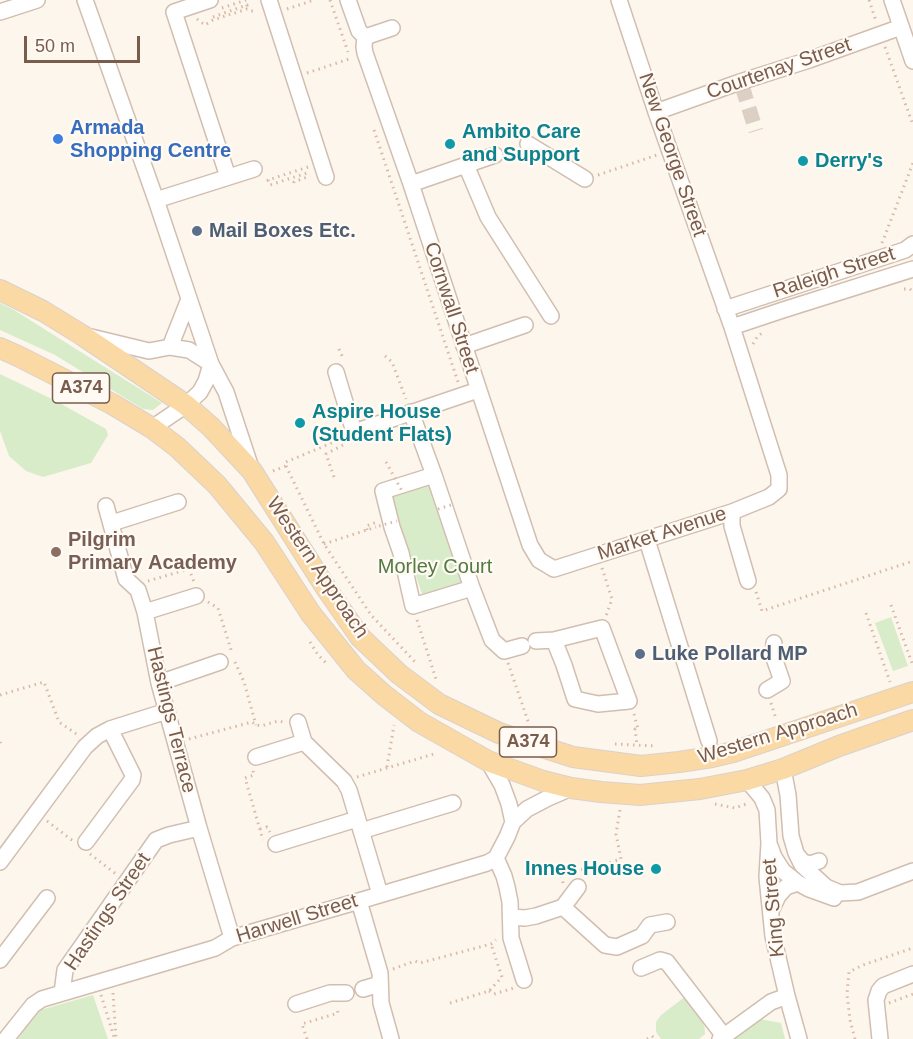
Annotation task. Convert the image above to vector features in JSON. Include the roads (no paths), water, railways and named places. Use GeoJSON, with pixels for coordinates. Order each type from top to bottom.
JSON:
{"type":"FeatureCollection","features":[{"type":"Feature","properties":{"kind":"main road","name":"Western Approach"},"geometry":{"type":"LineString","coordinates":[[0,290],[43,311],[82,335],[186,405],[221,436],[255,474],[326,588],[360,637],[399,674],[439,704],[499,733],[573,758],[641,766],[712,757],[913,692]]}},
{"type":"Feature","properties":{"kind":"main road","name":"Western Approach"},"geometry":{"type":"LineString","coordinates":[[0,348],[112,404],[152,428],[177,447],[217,485],[264,542],[311,614],[356,670],[419,722],[488,761],[543,781],[571,788],[640,795],[700,789],[747,780],[783,769],[913,720]]}},
{"type":"Feature","properties":{"kind":"street"},"geometry":{"type":"LineString","coordinates":[[0,12],[37,0]]}},
{"type":"Feature","properties":{"kind":"street"},"geometry":{"type":"LineString","coordinates":[[85,0],[211,364],[226,392],[255,474]]}},
{"type":"Feature","properties":{"kind":"street","name":"Cornwall Street"},"geometry":{"type":"LineString","coordinates":[[348,0],[359,31],[360,49],[411,184],[530,544],[539,560],[554,569]]}},
{"type":"Feature","properties":{"kind":"street","name":"New George Street"},"geometry":{"type":"LineString","coordinates":[[619,0],[732,327],[779,476],[779,489],[769,497]]}},
{"type":"Feature","properties":{"kind":"street"},"geometry":{"type":"LineString","coordinates":[[892,0],[913,61]]}},
{"type":"Feature","properties":{"kind":"street"},"geometry":{"type":"LineString","coordinates":[[213,7],[174,12],[228,177]]}},
{"type":"Feature","properties":{"kind":"street"},"geometry":{"type":"LineString","coordinates":[[271,7],[319,171]]}},
{"type":"Feature","properties":{"kind":"street","name":"Courtenay Street"},"geometry":{"type":"LineString","coordinates":[[656,112],[901,27]]}},
{"type":"Feature","properties":{"kind":"street"},"geometry":{"type":"LineString","coordinates":[[360,49],[392,28]]}},
{"type":"Feature","properties":{"kind":"street"},"geometry":{"type":"LineString","coordinates":[[528,144],[585,180]]}},
{"type":"Feature","properties":{"kind":"street"},"geometry":{"type":"LineString","coordinates":[[411,184],[495,155]]}},
{"type":"Feature","properties":{"kind":"street"},"geometry":{"type":"LineString","coordinates":[[466,165],[488,217],[551,316]]}},
{"type":"Feature","properties":{"kind":"street"},"geometry":{"type":"LineString","coordinates":[[156,200],[254,169]]}},
{"type":"Feature","properties":{"kind":"street","name":"Raleigh Street"},"geometry":{"type":"LineString","coordinates":[[725,309],[905,250],[913,244]]}},
{"type":"Feature","properties":{"kind":"street","name":"Raleigh Street"},"geometry":{"type":"LineString","coordinates":[[732,327],[913,269]]}},
{"type":"Feature","properties":{"kind":"street"},"geometry":{"type":"LineString","coordinates":[[170,346],[189,298]]}},
{"type":"Feature","properties":{"kind":"street"},"geometry":{"type":"LineString","coordinates":[[464,346],[525,325]]}},
{"type":"Feature","properties":{"kind":"street"},"geometry":{"type":"LineString","coordinates":[[82,335],[149,351],[170,346],[189,350],[211,364]]}},
{"type":"Feature","properties":{"kind":"street"},"geometry":{"type":"LineString","coordinates":[[152,428],[186,405],[200,392],[211,364]]}},
{"type":"Feature","properties":{"kind":"street"},"geometry":{"type":"LineString","coordinates":[[336,372],[354,432],[478,390]]}},
{"type":"Feature","properties":{"kind":"street"},"geometry":{"type":"LineString","coordinates":[[411,412],[492,640],[504,651],[529,643],[554,640],[602,628],[629,701],[598,704],[575,699],[554,640]]}},
{"type":"Feature","properties":{"kind":"street"},"geometry":{"type":"LineString","coordinates":[[434,475],[383,491],[413,606],[472,588]]}},
{"type":"Feature","properties":{"kind":"street","name":"Market Avenue"},"geometry":{"type":"LineString","coordinates":[[554,569],[732,512],[769,497]]}},
{"type":"Feature","properties":{"kind":"street"},"geometry":{"type":"LineString","coordinates":[[112,523],[178,502]]}},
{"type":"Feature","properties":{"kind":"street","name":"Hastings Terrace"},"geometry":{"type":"LineString","coordinates":[[106,506],[126,579],[138,590],[145,612],[159,683],[232,938]]}},
{"type":"Feature","properties":{"kind":"street"},"geometry":{"type":"LineString","coordinates":[[732,512],[732,526],[752,585]]}},
{"type":"Feature","properties":{"kind":"street"},"geometry":{"type":"LineString","coordinates":[[647,540],[709,741]]}},
{"type":"Feature","properties":{"kind":"street"},"geometry":{"type":"LineString","coordinates":[[145,612],[196,596]]}},
{"type":"Feature","properties":{"kind":"street"},"geometry":{"type":"LineString","coordinates":[[767,690],[782,681],[773,655],[774,643]]}},
{"type":"Feature","properties":{"kind":"street"},"geometry":{"type":"LineString","coordinates":[[159,683],[220,662]]}},
{"type":"Feature","properties":{"kind":"street"},"geometry":{"type":"LineString","coordinates":[[0,862],[85,747],[97,736],[110,729],[167,711]]}},
{"type":"Feature","properties":{"kind":"street"},"geometry":{"type":"LineString","coordinates":[[298,724],[304,742],[344,781],[349,790],[380,894]]}},
{"type":"Feature","properties":{"kind":"street"},"geometry":{"type":"LineString","coordinates":[[86,842],[132,780],[133,775],[110,729]]}},
{"type":"Feature","properties":{"kind":"street"},"geometry":{"type":"LineString","coordinates":[[256,758],[304,742]]}},
{"type":"Feature","properties":{"kind":"street"},"geometry":{"type":"LineString","coordinates":[[488,761],[502,785],[513,822]]}},
{"type":"Feature","properties":{"kind":"street"},"geometry":{"type":"LineString","coordinates":[[783,769],[788,795],[791,836],[796,853],[802,865],[826,887],[840,893],[858,892],[913,871]]}},
{"type":"Feature","properties":{"kind":"street","name":"King Street"},"geometry":{"type":"LineString","coordinates":[[747,780],[762,798],[769,819],[767,877],[773,936],[799,1039]]}},
{"type":"Feature","properties":{"kind":"street"},"geometry":{"type":"LineString","coordinates":[[524,980],[511,938],[510,902],[507,887],[496,858],[513,822],[526,809],[571,788]]}},
{"type":"Feature","properties":{"kind":"street"},"geometry":{"type":"LineString","coordinates":[[270,846],[453,803]]}},
{"type":"Feature","properties":{"kind":"street","name":"Hastings Street"},"geometry":{"type":"LineString","coordinates":[[62,993],[65,970],[156,840],[199,828]]}},
{"type":"Feature","properties":{"kind":"street"},"geometry":{"type":"LineString","coordinates":[[769,843],[774,858],[783,871],[798,883],[837,899],[851,899],[913,880]]}},
{"type":"Feature","properties":{"kind":"street"},"geometry":{"type":"LineString","coordinates":[[796,853],[803,862],[810,864],[819,861]]}},
{"type":"Feature","properties":{"kind":"street","name":"Harwell Street"},"geometry":{"type":"LineString","coordinates":[[6,1039],[33,1005],[42,999],[215,948],[232,938],[487,863],[496,858]]}},
{"type":"Feature","properties":{"kind":"street"},"geometry":{"type":"LineString","coordinates":[[771,911],[777,896],[786,887],[798,883]]}},
{"type":"Feature","properties":{"kind":"street"},"geometry":{"type":"LineString","coordinates":[[511,917],[536,916],[563,907],[578,887]]}},
{"type":"Feature","properties":{"kind":"street"},"geometry":{"type":"LineString","coordinates":[[0,960],[47,898]]}},
{"type":"Feature","properties":{"kind":"street"},"geometry":{"type":"LineString","coordinates":[[360,901],[380,978],[381,1003],[391,1039]]}},
{"type":"Feature","properties":{"kind":"street"},"geometry":{"type":"LineString","coordinates":[[563,907],[605,945],[617,947],[642,936],[650,925],[667,922]]}},
{"type":"Feature","properties":{"kind":"street"},"geometry":{"type":"LineString","coordinates":[[641,968],[660,960],[667,962],[722,1038],[771,1002],[787,996]]}},
{"type":"Feature","properties":{"kind":"street"},"geometry":{"type":"LineString","coordinates":[[880,1039],[876,1007],[879,992],[883,986],[913,974]]}},
{"type":"Feature","properties":{"kind":"street"},"geometry":{"type":"LineString","coordinates":[[363,989],[380,978]]}},
{"type":"Feature","properties":{"kind":"street"},"geometry":{"type":"LineString","coordinates":[[296,1004],[330,993],[340,993]]}},
{"type":"Feature","properties":{"kind":"tunnel"},"geometry":{"type":"LineString","coordinates":[[742,86],[756,131]]}},
{"type":"Feature","properties":{"kind":"place","name":"Armada Shopping Centre"},"geometry":{"type":"Point","coordinates":[58,139]}},
{"type":"Feature","properties":{"kind":"place","name":"Ambito Care and Support"},"geometry":{"type":"Point","coordinates":[450,144]}},
{"type":"Feature","properties":{"kind":"place","name":"Derry's"},"geometry":{"type":"Point","coordinates":[803,161]}},
{"type":"Feature","properties":{"kind":"place","name":"Mail Boxes Etc."},"geometry":{"type":"Point","coordinates":[197,231]}},
{"type":"Feature","properties":{"kind":"place","name":"Aspire House (Student Flats)"},"geometry":{"type":"Point","coordinates":[300,423]}},
{"type":"Feature","properties":{"kind":"place","name":"Pilgrim Primary Academy"},"geometry":{"type":"Point","coordinates":[56,552]}},
{"type":"Feature","properties":{"kind":"place","name":"Luke Pollard MP"},"geometry":{"type":"Point","coordinates":[640,654]}},
{"type":"Feature","properties":{"kind":"place","name":"Innes House"},"geometry":{"type":"Point","coordinates":[656,869]}},
{"type":"Feature","properties":{"kind":"park label","name":"Morley Court"},"geometry":{"type":"Point","coordinates":[435,567]}}]}
